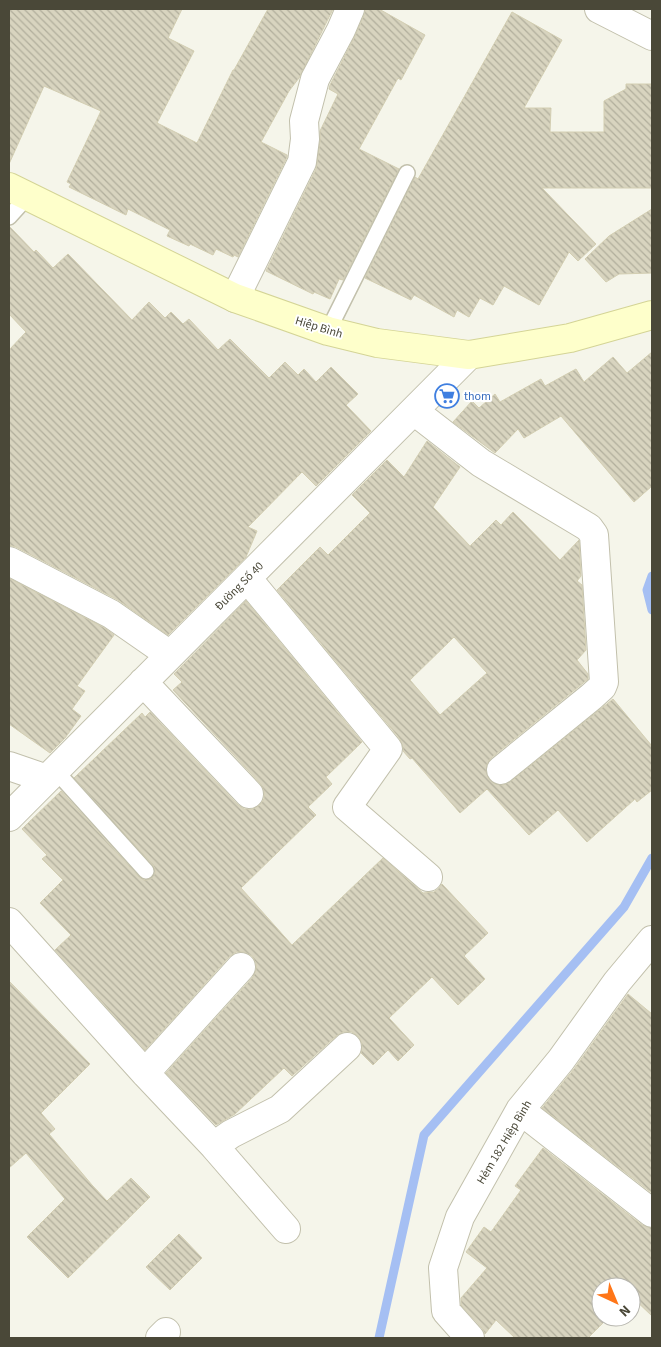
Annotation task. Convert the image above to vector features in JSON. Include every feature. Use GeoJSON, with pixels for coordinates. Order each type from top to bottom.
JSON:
{"type":"FeatureCollection","features":[{"type":"Feature","properties":{"kind":"main road","name":"Hiệp Bình"},"geometry":{"type":"LineString","coordinates":[[18,191],[235,298],[328,331],[377,343],[469,355],[570,338],[652,315]]}},
{"type":"Feature","properties":{"kind":"street"},"geometry":{"type":"LineString","coordinates":[[235,298],[302,162],[305,139],[304,121],[315,78],[350,9]]}},
{"type":"Feature","properties":{"kind":"street"},"geometry":{"type":"LineString","coordinates":[[599,9],[652,36]]}},
{"type":"Feature","properties":{"kind":"street","name":"Đường Số 40"},"geometry":{"type":"LineString","coordinates":[[9,817],[469,355]]}},
{"type":"Feature","properties":{"kind":"street"},"geometry":{"type":"LineString","coordinates":[[414,410],[481,463],[586,526],[594,535],[604,682],[602,687],[591,697],[502,770]]}},
{"type":"Feature","properties":{"kind":"street"},"geometry":{"type":"LineString","coordinates":[[9,561],[111,614],[170,655]]}},
{"type":"Feature","properties":{"kind":"street"},"geometry":{"type":"LineString","coordinates":[[247,578],[388,749],[347,807],[428,878]]}},
{"type":"Feature","properties":{"kind":"street"},"geometry":{"type":"LineString","coordinates":[[143,682],[249,794]]}},
{"type":"Feature","properties":{"kind":"street"},"geometry":{"type":"LineString","coordinates":[[9,766],[51,775]]}},
{"type":"Feature","properties":{"kind":"street"},"geometry":{"type":"LineString","coordinates":[[9,922],[214,1146],[286,1229]]}},
{"type":"Feature","properties":{"kind":"street","name":"Hẻm 182 Hiệp Bình"},"geometry":{"type":"LineString","coordinates":[[470,1338],[446,1311],[442,1268],[460,1217],[520,1110],[561,1060],[617,982],[652,940]]}},
{"type":"Feature","properties":{"kind":"street"},"geometry":{"type":"LineString","coordinates":[[146,1073],[241,967]]}},
{"type":"Feature","properties":{"kind":"street"},"geometry":{"type":"LineString","coordinates":[[214,1146],[231,1134],[280,1108],[347,1048]]}},
{"type":"Feature","properties":{"kind":"street"},"geometry":{"type":"LineString","coordinates":[[520,1110],[652,1213]]}},
{"type":"Feature","properties":{"kind":"lane"},"geometry":{"type":"LineString","coordinates":[[328,331],[407,173]]}},
{"type":"Feature","properties":{"kind":"lane"},"geometry":{"type":"LineString","coordinates":[[9,216],[18,191]]}},
{"type":"Feature","properties":{"kind":"lane"},"geometry":{"type":"LineString","coordinates":[[51,775],[146,871]]}},
{"type":"Feature","properties":{"kind":"building"},"geometry":{"type":"Polygon","coordinates":[[[9,9],[182,9],[168,38],[194,51],[157,123],[197,143],[233,70],[268,9],[333,9],[299,78],[289,91],[261,142],[287,155],[287,157],[238,257],[234,255],[233,257],[216,249],[213,255],[190,244],[189,246],[167,236],[170,230],[128,209],[126,215],[69,187],[71,184],[67,182],[101,111],[44,86],[9,164],[9,9]]]}},
{"type":"Feature","properties":{"kind":"building"},"geometry":{"type":"Polygon","coordinates":[[[365,9],[379,9],[425,35],[401,80],[398,78],[359,149],[399,169],[343,280],[339,279],[330,299],[314,292],[313,294],[266,271],[316,169],[320,131],[338,94],[329,89],[330,85],[355,36],[365,9]]]}},
{"type":"Feature","properties":{"kind":"building"},"geometry":{"type":"Polygon","coordinates":[[[512,12],[562,40],[524,108],[551,108],[550,132],[604,132],[604,101],[626,89],[626,84],[652,84],[652,188],[542,188],[596,244],[578,261],[569,252],[539,305],[504,286],[493,305],[480,298],[469,317],[457,310],[454,317],[414,295],[411,300],[365,278],[415,177],[418,179],[512,12]]]}},
{"type":"Feature","properties":{"kind":"building"},"geometry":{"type":"Polygon","coordinates":[[[652,209],[652,273],[619,274],[606,282],[585,259],[609,236],[652,209]]]}},
{"type":"Feature","properties":{"kind":"building"},"geometry":{"type":"Polygon","coordinates":[[[9,226],[34,252],[36,250],[53,268],[68,254],[132,320],[149,302],[165,318],[171,312],[183,324],[189,319],[218,350],[230,339],[269,378],[285,362],[298,375],[304,369],[316,382],[331,367],[358,394],[346,405],[371,431],[316,486],[302,472],[248,527],[257,531],[246,557],[168,635],[118,600],[9,545],[9,350],[26,332],[9,314],[9,226]]]}},
{"type":"Feature","properties":{"kind":"building"},"geometry":{"type":"Polygon","coordinates":[[[652,352],[652,486],[634,502],[561,416],[524,438],[518,429],[495,453],[453,422],[472,401],[479,408],[495,394],[500,402],[541,379],[545,386],[576,369],[584,382],[613,357],[627,373],[652,352]]]}},
{"type":"Feature","properties":{"kind":"building"},"geometry":{"type":"Polygon","coordinates":[[[427,441],[460,467],[433,507],[470,546],[496,520],[501,525],[513,512],[560,560],[579,540],[581,576],[577,581],[582,585],[586,650],[577,660],[588,674],[588,679],[491,758],[487,764],[486,772],[489,779],[495,784],[503,785],[510,782],[613,699],[652,746],[652,790],[637,802],[635,799],[587,842],[558,810],[529,835],[487,789],[460,813],[412,758],[410,759],[403,751],[400,739],[277,590],[320,547],[328,555],[370,513],[352,495],[387,460],[404,477],[427,441]],[[454,637],[410,680],[440,715],[487,673],[454,637]]]}},
{"type":"Feature","properties":{"kind":"building"},"geometry":{"type":"Polygon","coordinates":[[[9,578],[103,627],[114,635],[77,686],[85,691],[72,709],[81,716],[65,738],[50,753],[9,724],[9,578]]]}},
{"type":"Feature","properties":{"kind":"building"},"geometry":{"type":"Polygon","coordinates":[[[246,601],[362,742],[326,777],[332,784],[308,807],[316,815],[241,888],[292,945],[383,858],[423,893],[434,892],[442,884],[488,933],[464,956],[485,979],[458,1005],[432,977],[389,1018],[414,1045],[398,1061],[388,1050],[373,1065],[361,1053],[362,1044],[359,1037],[352,1032],[343,1032],[336,1036],[292,1076],[284,1068],[235,1114],[216,1125],[166,1073],[253,977],[256,963],[252,956],[244,952],[236,952],[229,957],[145,1050],[55,950],[71,935],[40,903],[63,880],[42,859],[47,855],[22,829],[61,791],[139,877],[144,880],[152,878],[155,873],[153,865],[74,778],[142,713],[145,717],[150,712],[238,805],[244,809],[252,809],[260,805],[264,799],[264,791],[260,783],[173,690],[182,682],[174,674],[246,601]]]}},
{"type":"Feature","properties":{"kind":"building"},"geometry":{"type":"Polygon","coordinates":[[[9,981],[90,1064],[41,1113],[55,1129],[49,1134],[107,1201],[131,1178],[150,1197],[68,1278],[27,1237],[65,1199],[26,1153],[9,1168],[9,981]]]}},
{"type":"Feature","properties":{"kind":"building"},"geometry":{"type":"Polygon","coordinates":[[[628,994],[652,1014],[652,1193],[542,1108],[574,1069],[628,994]]]}},
{"type":"Feature","properties":{"kind":"building"},"geometry":{"type":"Polygon","coordinates":[[[543,1148],[642,1225],[652,1228],[652,1316],[641,1306],[641,1277],[591,1277],[591,1327],[599,1327],[588,1338],[515,1338],[496,1320],[485,1334],[482,1328],[461,1305],[461,1298],[487,1268],[466,1252],[484,1227],[491,1232],[521,1190],[515,1186],[543,1148]]]}},
{"type":"Feature","properties":{"kind":"building"},"geometry":{"type":"Polygon","coordinates":[[[179,1234],[202,1258],[170,1290],[146,1267],[179,1234]]]}},
{"type":"Feature","properties":{"kind":"waterway"},"geometry":{"type":"LineString","coordinates":[[652,576],[647,590],[652,610]]}},
{"type":"Feature","properties":{"kind":"waterway"},"geometry":{"type":"LineString","coordinates":[[379,1338],[424,1135],[624,907],[652,858]]}},
{"type":"Feature","properties":{"kind":"place","name":"thom"},"geometry":{"type":"Point","coordinates":[447,396]}}]}
